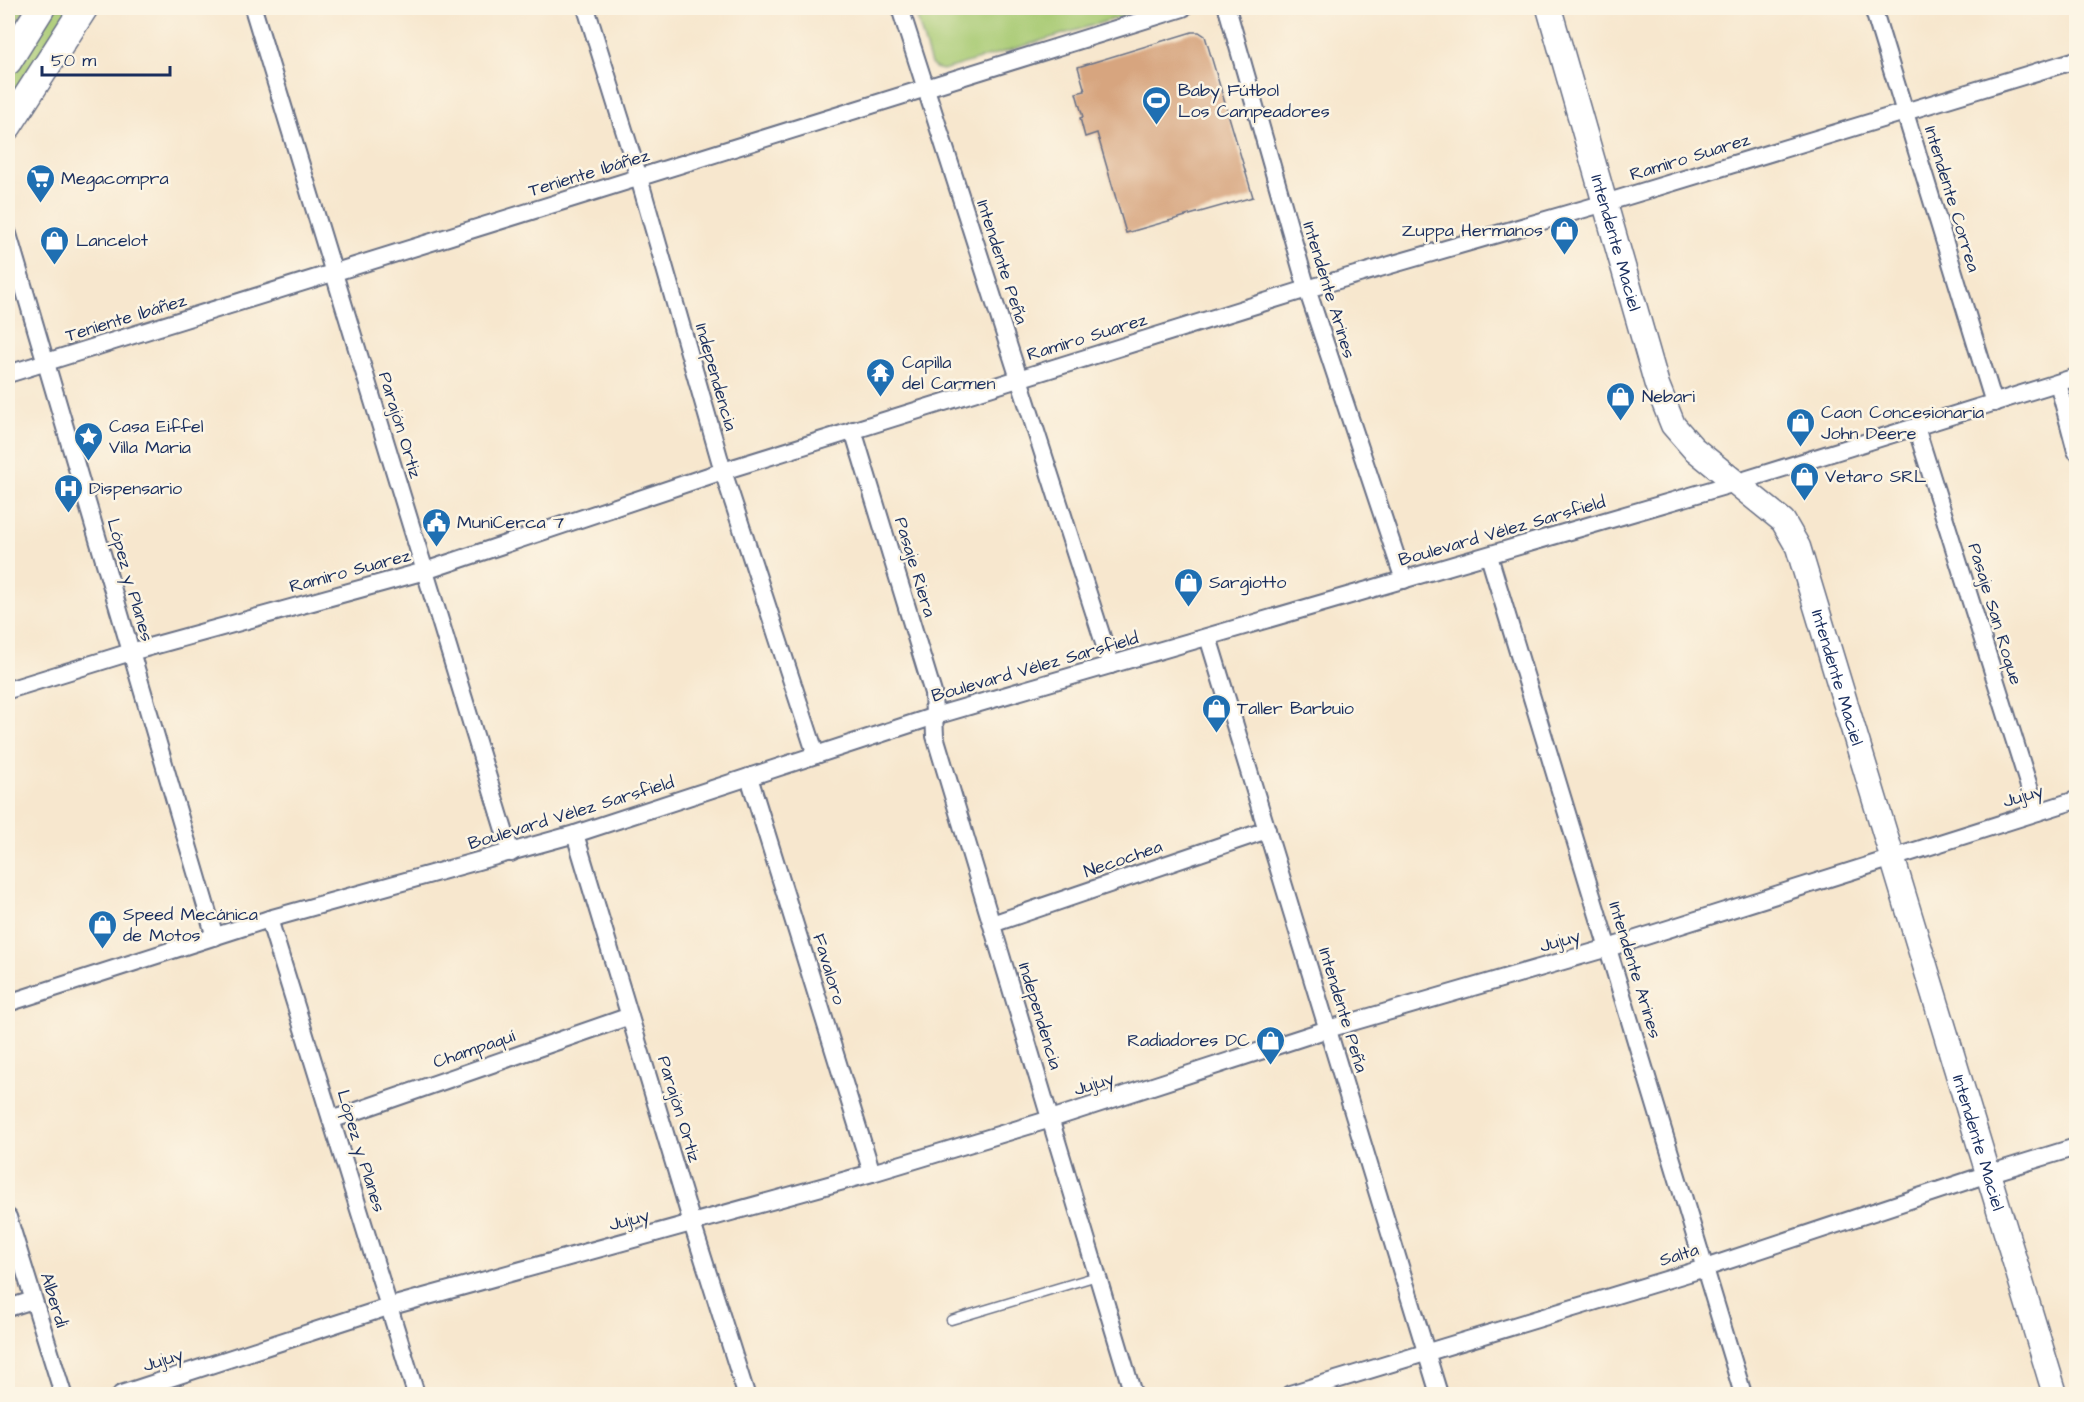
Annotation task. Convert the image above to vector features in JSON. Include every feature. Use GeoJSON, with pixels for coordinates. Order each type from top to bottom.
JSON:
{"type":"FeatureCollection","features":[{"type":"Feature","properties":{"kind":"highway"},"geometry":{"type":"LineString","coordinates":[[8,61],[42,8]]}},
{"type":"Feature","properties":{"kind":"highway"},"geometry":{"type":"LineString","coordinates":[[8,126],[84,8]]}},
{"type":"Feature","properties":{"kind":"main road","name":"Intendente Maciel"},"geometry":{"type":"LineString","coordinates":[[1549,8],[1657,385],[1673,425],[1693,448],[1783,521],[1798,547],[2055,1395]]}},
{"type":"Feature","properties":{"kind":"street","name":"Parajón Ortiz"},"geometry":{"type":"LineString","coordinates":[[253,8],[511,853]]}},
{"type":"Feature","properties":{"kind":"street","name":"Independencia"},"geometry":{"type":"LineString","coordinates":[[586,8],[639,178],[723,471],[816,755]]}},
{"type":"Feature","properties":{"kind":"street","name":"Intendente Peña"},"geometry":{"type":"LineString","coordinates":[[900,8],[1111,665]]}},
{"type":"Feature","properties":{"kind":"street","name":"Teniente Ibáñez"},"geometry":{"type":"LineString","coordinates":[[8,374],[1183,8]]}},
{"type":"Feature","properties":{"kind":"street","name":"Intendente Arines"},"geometry":{"type":"LineString","coordinates":[[1227,8],[1307,289],[1404,580]]}},
{"type":"Feature","properties":{"kind":"street","name":"Intendente Correa"},"geometry":{"type":"LineString","coordinates":[[1873,8],[1994,403]]}},
{"type":"Feature","properties":{"kind":"street","name":"Ramiro Suarez"},"geometry":{"type":"LineString","coordinates":[[8,690],[131,652],[425,571],[723,471],[1307,289],[1605,203],[2076,60]]}},
{"type":"Feature","properties":{"kind":"street","name":"López y Planes"},"geometry":{"type":"LineString","coordinates":[[8,234],[215,937]]}},
{"type":"Feature","properties":{"kind":"street","name":"Boulevard Vélez Sarsfield"},"geometry":{"type":"LineString","coordinates":[[8,1003],[269,919],[575,834],[935,716],[1736,483],[2076,377]]}},
{"type":"Feature","properties":{"kind":"street"},"geometry":{"type":"LineString","coordinates":[[2058,383],[2076,451]]}},
{"type":"Feature","properties":{"kind":"street","name":"Pasaje San Roque"},"geometry":{"type":"LineString","coordinates":[[1916,427],[2037,812]]}},
{"type":"Feature","properties":{"kind":"street","name":"Pasaje Riera"},"geometry":{"type":"LineString","coordinates":[[853,430],[933,693],[935,716]]}},
{"type":"Feature","properties":{"kind":"street","name":"Intendente Arines"},"geometry":{"type":"LineString","coordinates":[[1489,556],[1743,1395]]}},
{"type":"Feature","properties":{"kind":"street","name":"Intendente Peña"},"geometry":{"type":"LineString","coordinates":[[1208,637],[1439,1395]]}},
{"type":"Feature","properties":{"kind":"street","name":"Independencia"},"geometry":{"type":"LineString","coordinates":[[935,716],[935,735],[1133,1395]]}},
{"type":"Feature","properties":{"kind":"street","name":"Favaloro"},"geometry":{"type":"LineString","coordinates":[[749,777],[872,1173]]}},
{"type":"Feature","properties":{"kind":"street","name":"Jujuy"},"geometry":{"type":"LineString","coordinates":[[121,1395],[388,1306],[872,1173],[1051,1119],[1328,1029],[1608,948],[2076,800]]}},
{"type":"Feature","properties":{"kind":"street","name":"Necochea"},"geometry":{"type":"LineString","coordinates":[[992,924],[1267,830]]}},
{"type":"Feature","properties":{"kind":"street","name":"Parajón Ortiz"},"geometry":{"type":"LineString","coordinates":[[575,834],[746,1395]]}},
{"type":"Feature","properties":{"kind":"street","name":"López y Planes"},"geometry":{"type":"LineString","coordinates":[[269,919],[416,1395]]}},
{"type":"Feature","properties":{"kind":"street","name":"Champaquí"},"geometry":{"type":"LineString","coordinates":[[331,1120],[630,1016]]}},
{"type":"Feature","properties":{"kind":"street","name":"Salta"},"geometry":{"type":"LineString","coordinates":[[1290,1395],[1705,1268],[2076,1147]]}},
{"type":"Feature","properties":{"kind":"street","name":"Alberdi"},"geometry":{"type":"LineString","coordinates":[[8,1217],[63,1395]]}},
{"type":"Feature","properties":{"kind":"street"},"geometry":{"type":"LineString","coordinates":[[8,1308],[33,1300]]}},
{"type":"Feature","properties":{"kind":"lane"},"geometry":{"type":"LineString","coordinates":[[951,1320],[1097,1276]]}},
{"type":"Feature","properties":{"kind":"green space"},"geometry":{"type":"Polygon","coordinates":[[[8,8],[26,8],[8,35],[8,8]]]}},
{"type":"Feature","properties":{"kind":"green space"},"geometry":{"type":"Polygon","coordinates":[[[53,8],[73,8],[8,111],[8,79],[53,8]]]}},
{"type":"Feature","properties":{"kind":"green space"},"geometry":{"type":"Polygon","coordinates":[[[914,8],[1151,8],[943,70],[931,64],[914,8]]]}},
{"type":"Feature","properties":{"kind":"building","name":"Baby Fútbol Los Campeadores"},"geometry":{"type":"Polygon","coordinates":[[[1192,32],[1199,32],[1205,36],[1253,197],[1126,233],[1097,133],[1085,137],[1080,118],[1083,117],[1076,93],[1085,91],[1078,67],[1192,32]]]}},
{"type":"Feature","properties":{"kind":"place","name":"Baby Fútbol Los Campeadores"},"geometry":{"type":"Point","coordinates":[1157,126]}},
{"type":"Feature","properties":{"kind":"place","name":"Megacompra"},"geometry":{"type":"Point","coordinates":[40,204]}},
{"type":"Feature","properties":{"kind":"place","name":"Zuppa Hermanos"},"geometry":{"type":"Point","coordinates":[1564,256]}},
{"type":"Feature","properties":{"kind":"place","name":"Lancelot"},"geometry":{"type":"Point","coordinates":[55,266]}},
{"type":"Feature","properties":{"kind":"place","name":"Capilla del Carmen"},"geometry":{"type":"Point","coordinates":[881,398]}},
{"type":"Feature","properties":{"kind":"place","name":"Nebari"},"geometry":{"type":"Point","coordinates":[1621,422]}},
{"type":"Feature","properties":{"kind":"place","name":"Caon Concesionaria John Deere"},"geometry":{"type":"Point","coordinates":[1800,448]}},
{"type":"Feature","properties":{"kind":"place","name":"Casa Eiffel Villa Maria"},"geometry":{"type":"Point","coordinates":[88,462]}},
{"type":"Feature","properties":{"kind":"place","name":"Vetaro SRL"},"geometry":{"type":"Point","coordinates":[1804,502]}},
{"type":"Feature","properties":{"kind":"place","name":"Dispensario"},"geometry":{"type":"Point","coordinates":[68,514]}},
{"type":"Feature","properties":{"kind":"place","name":"MuniCerca 7"},"geometry":{"type":"Point","coordinates":[436,548]}},
{"type":"Feature","properties":{"kind":"place","name":"Sargiotto"},"geometry":{"type":"Point","coordinates":[1188,608]}},
{"type":"Feature","properties":{"kind":"place","name":"Taller Barbuio"},"geometry":{"type":"Point","coordinates":[1216,734]}},
{"type":"Feature","properties":{"kind":"place","name":"Speed Mecánica de Motos"},"geometry":{"type":"Point","coordinates":[102,950]}},
{"type":"Feature","properties":{"kind":"place","name":"Radiadores DC"},"geometry":{"type":"Point","coordinates":[1271,1066]}}]}
